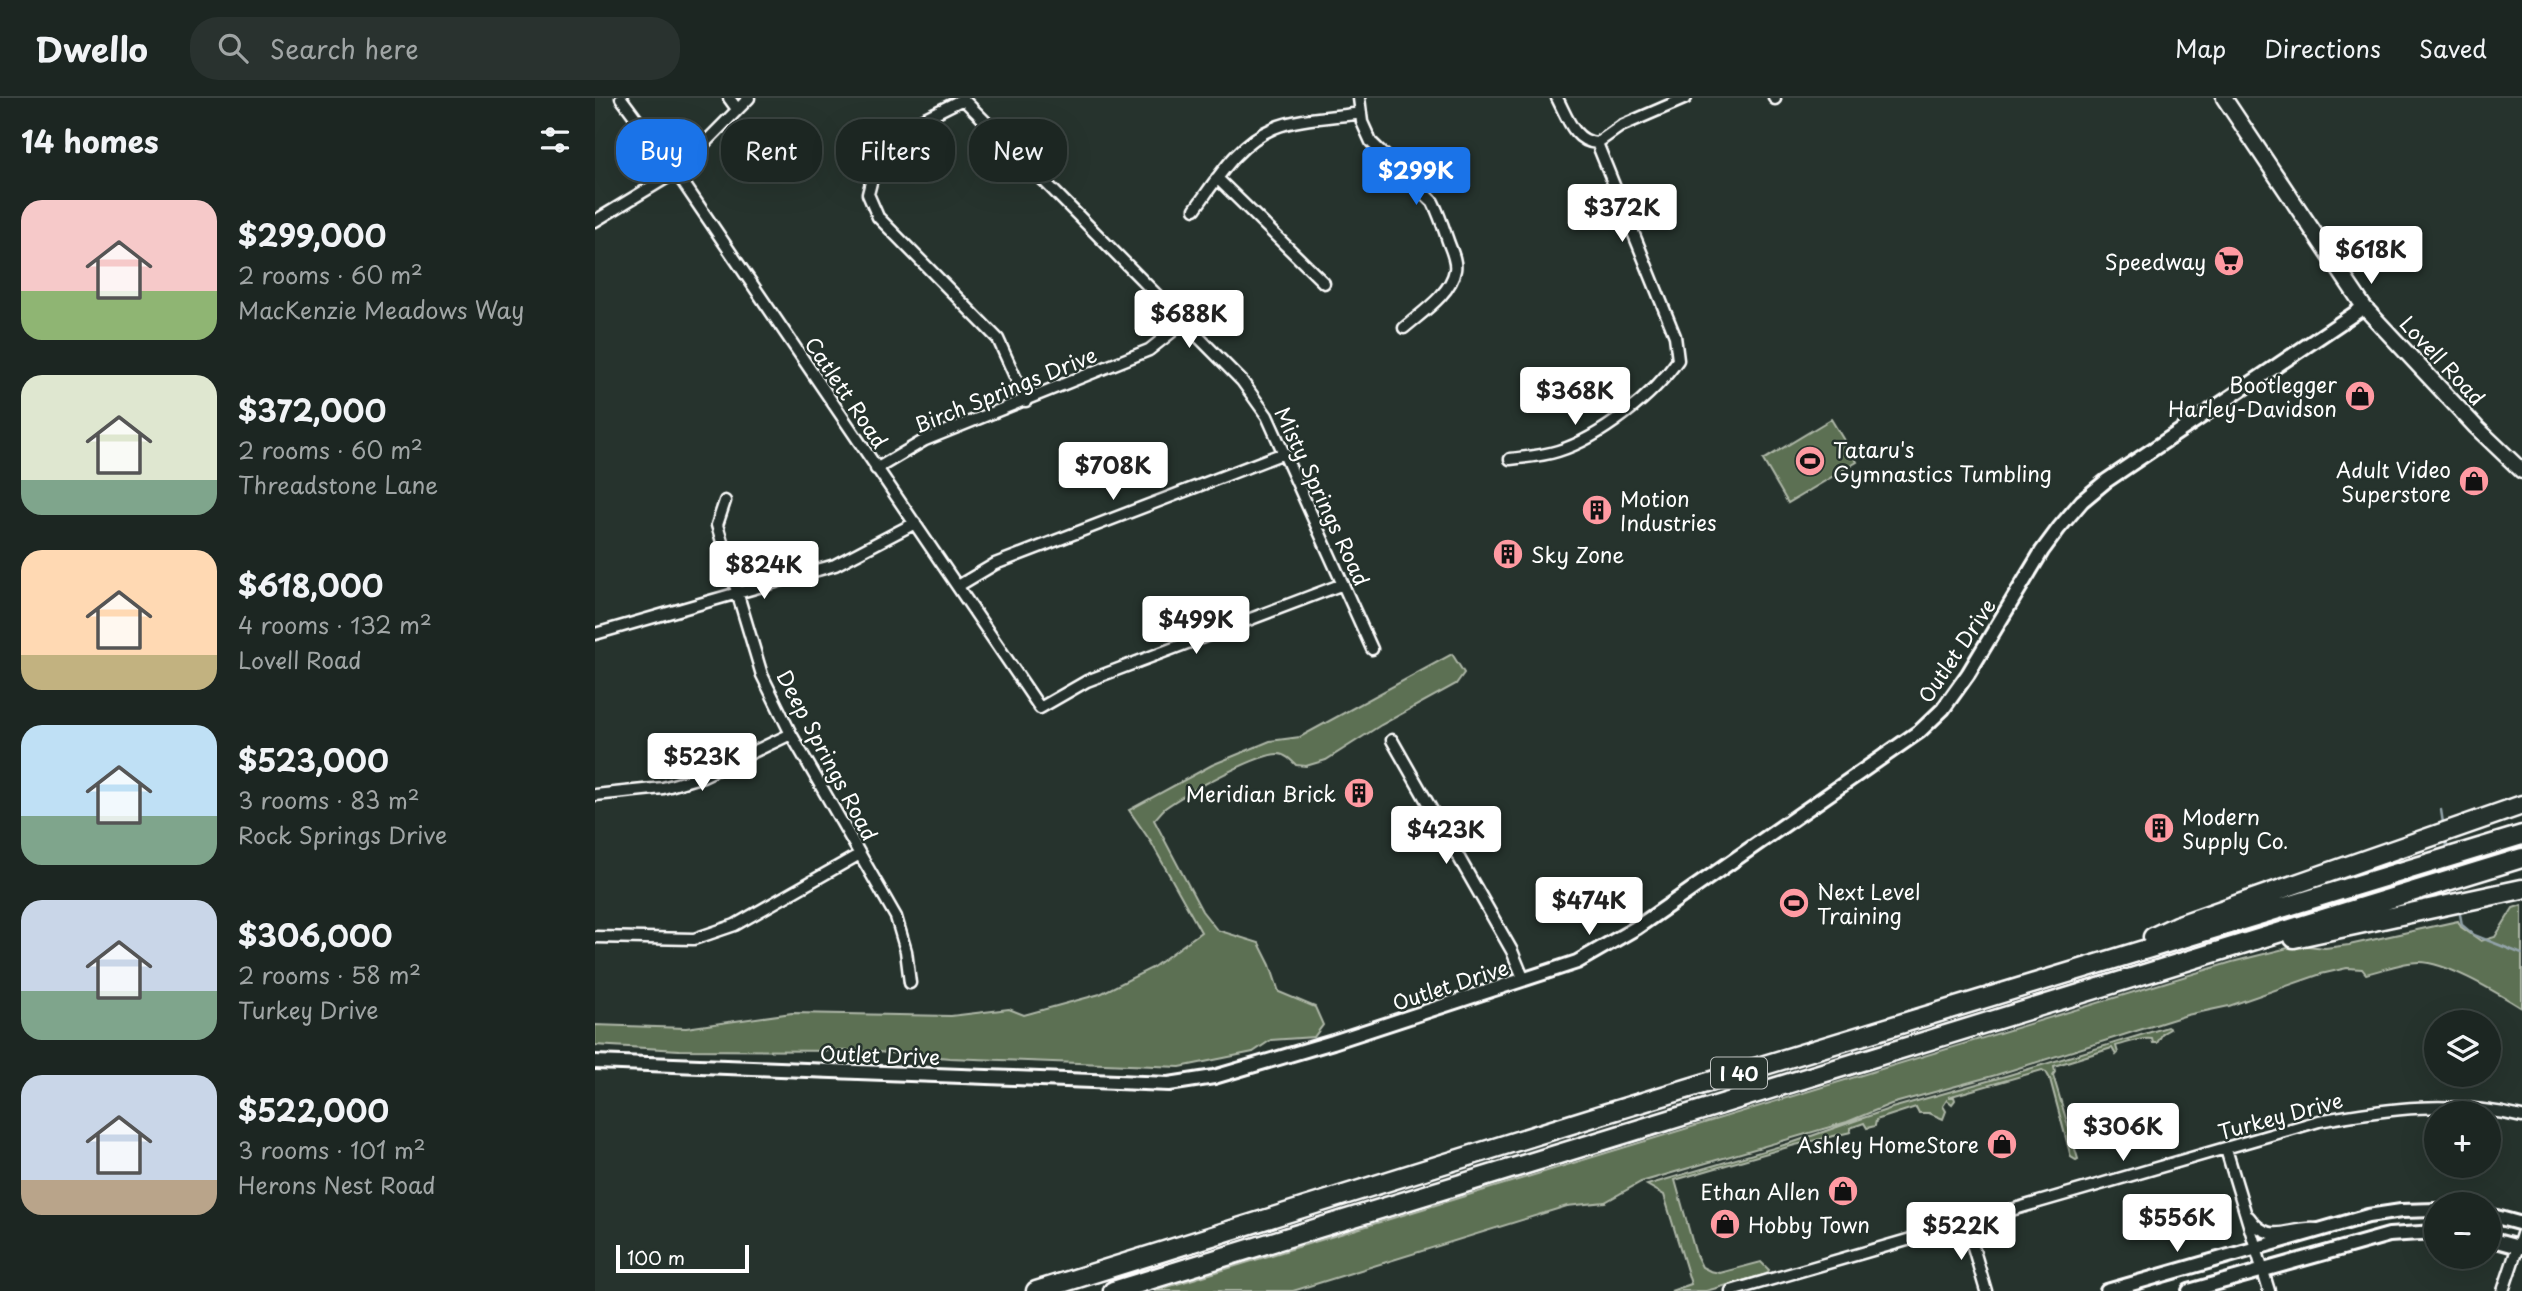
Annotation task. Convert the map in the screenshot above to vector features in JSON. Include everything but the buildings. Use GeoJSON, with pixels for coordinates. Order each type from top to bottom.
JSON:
{"type":"FeatureCollection","features":[{"type":"Feature","properties":{"kind":"highway"},"geometry":{"type":"LineString","coordinates":[[2099,963],[2176,926],[2522,805]]}},
{"type":"Feature","properties":{"kind":"highway","name":"I 40"},"geometry":{"type":"LineString","coordinates":[[1035,1291],[1621,1108],[2522,835]]}},
{"type":"Feature","properties":{"kind":"highway","name":"I 40"},"geometry":{"type":"LineString","coordinates":[[1113,1291],[2522,858]]}},
{"type":"Feature","properties":{"kind":"highway"},"geometry":{"type":"LineString","coordinates":[[2201,958],[2522,889]]}},
{"type":"Feature","properties":{"kind":"main road","name":"Lovell Road"},"geometry":{"type":"LineString","coordinates":[[2224,98],[2364,307],[2476,427],[2522,471]]}},
{"type":"Feature","properties":{"kind":"street","name":"Catlett Road"},"geometry":{"type":"LineString","coordinates":[[621,98],[636,119]]}},
{"type":"Feature","properties":{"kind":"street"},"geometry":{"type":"LineString","coordinates":[[729,98],[737,109]]}},
{"type":"Feature","properties":{"kind":"street"},"geometry":{"type":"LineString","coordinates":[[707,139],[749,98]]}},
{"type":"Feature","properties":{"kind":"street"},"geometry":{"type":"LineString","coordinates":[[1359,98],[1362,122],[1371,142],[1433,202],[1455,262],[1449,285],[1404,328]]}},
{"type":"Feature","properties":{"kind":"street"},"geometry":{"type":"LineString","coordinates":[[1557,98],[1577,134],[1586,142],[1597,143],[1621,126],[1686,98]]}},
{"type":"Feature","properties":{"kind":"street"},"geometry":{"type":"LineString","coordinates":[[962,99],[921,120],[899,139],[875,167],[867,194],[878,217],[998,339],[1026,401]]}},
{"type":"Feature","properties":{"kind":"street","name":"Misty Springs Road"},"geometry":{"type":"LineString","coordinates":[[962,99],[1242,381],[1267,416],[1372,649]]}},
{"type":"Feature","properties":{"kind":"street"},"geometry":{"type":"LineString","coordinates":[[1195,209],[1232,158],[1274,128],[1361,113]]}},
{"type":"Feature","properties":{"kind":"street"},"geometry":{"type":"LineString","coordinates":[[1510,459],[1557,451],[1592,437],[1641,399],[1678,360],[1675,336],[1597,143]]}},
{"type":"Feature","properties":{"kind":"street"},"geometry":{"type":"LineString","coordinates":[[1217,178],[1324,283]]}},
{"type":"Feature","properties":{"kind":"street"},"geometry":{"type":"LineString","coordinates":[[595,221],[659,182]]}},
{"type":"Feature","properties":{"kind":"street","name":"Catlett Road"},"geometry":{"type":"LineString","coordinates":[[682,182],[1040,708],[1087,681],[1343,584]]}},
{"type":"Feature","properties":{"kind":"street","name":"Outlet Drive"},"geometry":{"type":"LineString","coordinates":[[595,1062],[1168,1084],[1214,1077],[1333,1042],[1577,962],[1623,937],[1920,731],[1943,709],[1968,674],[2042,551],[2082,501],[2106,481],[2364,307]]}},
{"type":"Feature","properties":{"kind":"street","name":"Birch Springs Drive"},"geometry":{"type":"LineString","coordinates":[[876,469],[925,440],[1149,351],[1183,323]]}},
{"type":"Feature","properties":{"kind":"street"},"geometry":{"type":"LineString","coordinates":[[958,586],[995,564],[1284,453]]}},
{"type":"Feature","properties":{"kind":"street","name":"Deep Springs Road"},"geometry":{"type":"LineString","coordinates":[[725,501],[717,525],[762,675],[791,734],[896,917],[906,951],[910,983]]}},
{"type":"Feature","properties":{"kind":"street"},"geometry":{"type":"LineString","coordinates":[[595,634],[835,565],[915,523]]}},
{"type":"Feature","properties":{"kind":"street"},"geometry":{"type":"LineString","coordinates":[[595,795],[663,788],[703,776],[791,734]]}},
{"type":"Feature","properties":{"kind":"street"},"geometry":{"type":"LineString","coordinates":[[1392,740],[1512,951],[1524,980]]}},
{"type":"Feature","properties":{"kind":"street"},"geometry":{"type":"LineString","coordinates":[[595,937],[694,939],[735,925],[859,854]]}},
{"type":"Feature","properties":{"kind":"street","name":"Turkey Drive"},"geometry":{"type":"LineString","coordinates":[[1731,1291],[2319,1121],[2387,1109],[2449,1106],[2522,1117]]}},
{"type":"Feature","properties":{"kind":"street"},"geometry":{"type":"LineString","coordinates":[[2226,1149],[2269,1291]]}},
{"type":"Feature","properties":{"kind":"street"},"geometry":{"type":"LineString","coordinates":[[2244,1209],[2253,1222],[2267,1233],[2279,1234],[2303,1227],[2321,1230]]}},
{"type":"Feature","properties":{"kind":"street"},"geometry":{"type":"LineString","coordinates":[[2107,1291],[2368,1216],[2424,1210]]}},
{"type":"Feature","properties":{"kind":"street"},"geometry":{"type":"LineString","coordinates":[[2501,1218],[2522,1224]]}},
{"type":"Feature","properties":{"kind":"street"},"geometry":{"type":"LineString","coordinates":[[1966,1223],[1986,1291]]}},
{"type":"Feature","properties":{"kind":"street"},"geometry":{"type":"LineString","coordinates":[[2189,1291],[2389,1235],[2424,1234]]}},
{"type":"Feature","properties":{"kind":"street"},"geometry":{"type":"LineString","coordinates":[[2501,1241],[2520,1243],[2503,1291]]}},
{"type":"Feature","properties":{"kind":"green space","name":"Tataru's Gymnastics Tumbling"},"geometry":{"type":"Polygon","coordinates":[[[1831,419],[1857,462],[1788,503],[1763,460],[1831,419]]]}},
{"type":"Feature","properties":{"kind":"green space"},"geometry":{"type":"Polygon","coordinates":[[[1452,654],[1464,673],[1456,684],[1381,725],[1326,760],[1306,766],[1296,765],[1278,754],[1268,756],[1220,776],[1187,794],[1165,808],[1154,820],[1202,911],[1217,930],[1259,943],[1279,992],[1315,1007],[1323,1025],[1314,1037],[1271,1040],[1253,1052],[1180,1067],[950,1058],[865,1051],[679,1050],[595,1045],[595,1025],[686,1028],[792,1013],[951,1016],[1009,1009],[1024,1015],[1100,994],[1152,968],[1201,932],[1151,842],[1129,810],[1212,765],[1270,741],[1300,737],[1452,654]]]}},
{"type":"Feature","properties":{"kind":"green space"},"geometry":{"type":"Polygon","coordinates":[[[2522,905],[2522,1008],[2472,979],[2430,963],[2406,963],[2366,974],[2362,969],[2347,968],[2321,974],[2229,1006],[2187,1015],[1996,1075],[1891,1104],[1847,1122],[1641,1182],[1605,1202],[1567,1206],[1293,1291],[1154,1291],[2232,962],[2300,945],[2325,948],[2349,945],[2458,921],[2461,927],[2481,941],[2495,937],[2513,908],[2522,905]]]}},
{"type":"Feature","properties":{"kind":"green space"},"geometry":{"type":"Polygon","coordinates":[[[2167,1027],[2170,1029],[2163,1033],[2157,1043],[2153,1043],[2152,1039],[2139,1040],[2116,1046],[2116,1055],[2112,1048],[2054,1066],[2053,1075],[2078,1159],[2076,1160],[2071,1157],[2050,1079],[2042,1070],[1948,1097],[1954,1097],[1955,1100],[1952,1104],[1947,1100],[1943,1106],[1946,1111],[1943,1119],[1929,1113],[1919,1113],[1916,1107],[1876,1120],[1875,1126],[1867,1128],[1864,1123],[1850,1128],[1851,1132],[1795,1145],[1675,1180],[1696,1255],[1702,1267],[1720,1273],[1761,1262],[1769,1270],[1767,1274],[1706,1291],[1671,1291],[1691,1284],[1664,1195],[1647,1185],[1794,1142],[1892,1108],[2167,1027]]]}},
{"type":"Feature","properties":{"kind":"waterway"},"geometry":{"type":"LineString","coordinates":[[2441,810],[2443,823]]}},
{"type":"Feature","properties":{"kind":"waterway"},"geometry":{"type":"LineString","coordinates":[[2446,841],[2448,852]]}},
{"type":"Feature","properties":{"kind":"waterway"},"geometry":{"type":"LineString","coordinates":[[2459,909],[2462,925],[2474,935],[2522,954]]}},
{"type":"Feature","properties":{"kind":"place","name":"Speedway"},"geometry":{"type":"Point","coordinates":[2229,261]}},
{"type":"Feature","properties":{"kind":"place","name":"Bootlegger Harley-Davidson"},"geometry":{"type":"Point","coordinates":[2360,396]}},
{"type":"Feature","properties":{"kind":"place","name":"Tataru's Gymnastics Tumbling"},"geometry":{"type":"Point","coordinates":[1810,461]}},
{"type":"Feature","properties":{"kind":"place","name":"Adult Video Superstore"},"geometry":{"type":"Point","coordinates":[2474,481]}},
{"type":"Feature","properties":{"kind":"place","name":"Motion Industries"},"geometry":{"type":"Point","coordinates":[1597,510]}},
{"type":"Feature","properties":{"kind":"place","name":"Sky Zone"},"geometry":{"type":"Point","coordinates":[1508,554]}},
{"type":"Feature","properties":{"kind":"place","name":"Meridian Brick"},"geometry":{"type":"Point","coordinates":[1359,793]}},
{"type":"Feature","properties":{"kind":"place","name":"Modern Supply Co."},"geometry":{"type":"Point","coordinates":[2159,828]}},
{"type":"Feature","properties":{"kind":"place","name":"Next Level Training"},"geometry":{"type":"Point","coordinates":[1794,903]}},
{"type":"Feature","properties":{"kind":"place","name":"Ashley HomeStore"},"geometry":{"type":"Point","coordinates":[2002,1144]}},
{"type":"Feature","properties":{"kind":"place","name":"Ethan Allen"},"geometry":{"type":"Point","coordinates":[1843,1191]}},
{"type":"Feature","properties":{"kind":"place","name":"Hobby Town"},"geometry":{"type":"Point","coordinates":[1725,1224]}}]}
